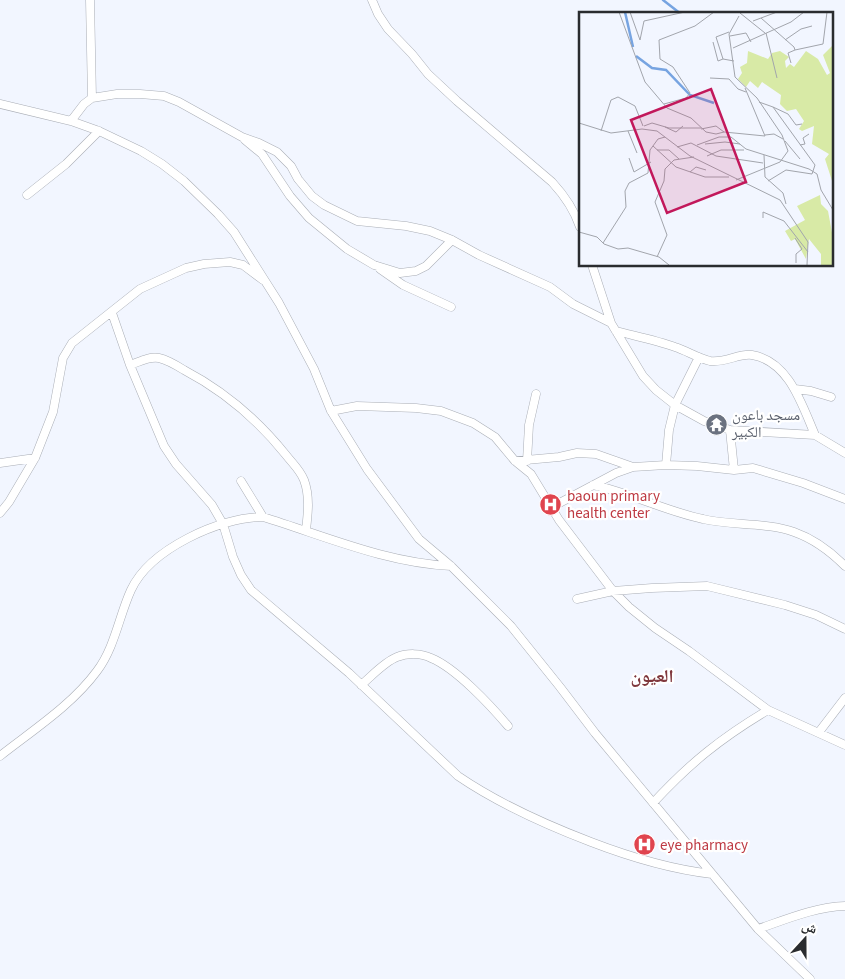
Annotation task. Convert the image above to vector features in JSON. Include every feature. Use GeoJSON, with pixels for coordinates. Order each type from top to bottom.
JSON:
{"type":"FeatureCollection","features":[{"type":"Feature","properties":{"kind":"street"},"geometry":{"type":"LineString","coordinates":[[90,0],[92,98]]}},
{"type":"Feature","properties":{"kind":"street"},"geometry":{"type":"LineString","coordinates":[[372,0],[378,14],[388,29],[428,74],[557,187],[576,215],[579,224]]}},
{"type":"Feature","properties":{"kind":"street"},"geometry":{"type":"LineString","coordinates":[[71,121],[84,104],[92,98],[117,94],[164,96],[277,152],[291,166],[298,179],[312,196],[324,205],[357,221],[406,226],[430,231],[452,240],[479,255],[550,287],[573,304],[611,323]]}},
{"type":"Feature","properties":{"kind":"street"},"geometry":{"type":"LineString","coordinates":[[0,104],[71,121],[140,151],[162,164],[202,197],[234,232],[267,282],[314,369],[331,411],[367,469],[419,539],[451,566],[510,626],[758,929],[810,979]]}},
{"type":"Feature","properties":{"kind":"street"},"geometry":{"type":"LineString","coordinates":[[27,195],[66,164],[98,132]]}},
{"type":"Feature","properties":{"kind":"street"},"geometry":{"type":"LineString","coordinates":[[242,136],[262,154],[290,196],[309,218],[347,249],[403,284],[451,307]]}},
{"type":"Feature","properties":{"kind":"street"},"geometry":{"type":"LineString","coordinates":[[374,265],[400,273],[416,271],[426,266],[452,240]]}},
{"type":"Feature","properties":{"kind":"street"},"geometry":{"type":"LineString","coordinates":[[0,513],[9,502],[35,458],[53,412],[60,370],[66,350],[79,337],[132,294],[145,286],[186,268],[219,262],[243,265],[267,282]]}},
{"type":"Feature","properties":{"kind":"street"},"geometry":{"type":"LineString","coordinates":[[592,266],[611,323],[643,376],[656,390],[675,405],[704,421],[730,430],[815,435],[845,453]]}},
{"type":"Feature","properties":{"kind":"street"},"geometry":{"type":"LineString","coordinates":[[112,312],[130,365],[164,446],[176,464],[212,505],[223,524],[240,575],[251,590],[361,685],[458,776],[506,806],[572,835],[650,863],[712,874]]}},
{"type":"Feature","properties":{"kind":"street"},"geometry":{"type":"LineString","coordinates":[[616,331],[673,346],[699,357],[719,361],[744,355],[753,355],[776,366],[795,389],[815,435]]}},
{"type":"Feature","properties":{"kind":"street"},"geometry":{"type":"LineString","coordinates":[[666,465],[668,430],[675,405],[699,357]]}},
{"type":"Feature","properties":{"kind":"street"},"geometry":{"type":"LineString","coordinates":[[130,365],[150,358],[162,359],[201,378],[246,413],[275,441],[299,469],[308,496],[306,530]]}},
{"type":"Feature","properties":{"kind":"street"},"geometry":{"type":"LineString","coordinates":[[795,389],[811,391],[832,398]]}},
{"type":"Feature","properties":{"kind":"street"},"geometry":{"type":"LineString","coordinates":[[527,460],[529,425],[536,394]]}},
{"type":"Feature","properties":{"kind":"street"},"geometry":{"type":"LineString","coordinates":[[331,411],[357,406],[440,411],[473,423],[495,437],[515,461],[531,474],[560,520],[613,591],[629,607],[768,710],[845,745]]}},
{"type":"Feature","properties":{"kind":"street"},"geometry":{"type":"LineString","coordinates":[[730,430],[734,470]]}},
{"type":"Feature","properties":{"kind":"street"},"geometry":{"type":"LineString","coordinates":[[515,461],[578,453],[596,454],[633,467]]}},
{"type":"Feature","properties":{"kind":"street"},"geometry":{"type":"LineString","coordinates":[[0,463],[35,458]]}},
{"type":"Feature","properties":{"kind":"street"},"geometry":{"type":"LineString","coordinates":[[552,507],[593,485],[633,467],[666,465],[734,470],[753,468],[803,483],[845,499]]}},
{"type":"Feature","properties":{"kind":"street"},"geometry":{"type":"LineString","coordinates":[[241,481],[263,517]]}},
{"type":"Feature","properties":{"kind":"street"},"geometry":{"type":"LineString","coordinates":[[593,485],[614,489],[702,519],[792,531],[817,542],[845,566]]}},
{"type":"Feature","properties":{"kind":"street"},"geometry":{"type":"LineString","coordinates":[[0,756],[74,695],[96,673],[108,652],[130,592],[144,570],[187,539],[223,524],[263,517],[396,559],[430,565],[451,566]]}},
{"type":"Feature","properties":{"kind":"street"},"geometry":{"type":"LineString","coordinates":[[576,599],[613,591],[707,586],[785,605],[816,615],[845,629]]}},
{"type":"Feature","properties":{"kind":"street"},"geometry":{"type":"LineString","coordinates":[[361,685],[397,657],[419,654],[430,657],[465,682],[508,726]]}},
{"type":"Feature","properties":{"kind":"street"},"geometry":{"type":"LineString","coordinates":[[819,732],[845,698]]}},
{"type":"Feature","properties":{"kind":"street"},"geometry":{"type":"LineString","coordinates":[[653,803],[676,777],[708,750],[726,736],[768,710]]}},
{"type":"Feature","properties":{"kind":"street"},"geometry":{"type":"LineString","coordinates":[[758,929],[808,911],[845,906]]}},
{"type":"Feature","properties":{"kind":"waterway"},"geometry":{"type":"LineString","coordinates":[[663,0],[678,12]]}},
{"type":"Feature","properties":{"kind":"place","name":"مسجد باعون الكبير"},"geometry":{"type":"Point","coordinates":[716,424]}},
{"type":"Feature","properties":{"kind":"place","name":"baoun primary health center"},"geometry":{"type":"Point","coordinates":[551,505]}},
{"type":"Feature","properties":{"kind":"place","name":"eye pharmacy"},"geometry":{"type":"Point","coordinates":[644,845]}},
{"type":"Feature","properties":{"kind":"district","name":"العيون"},"geometry":{"type":"Point","coordinates":[652,676]}}]}
